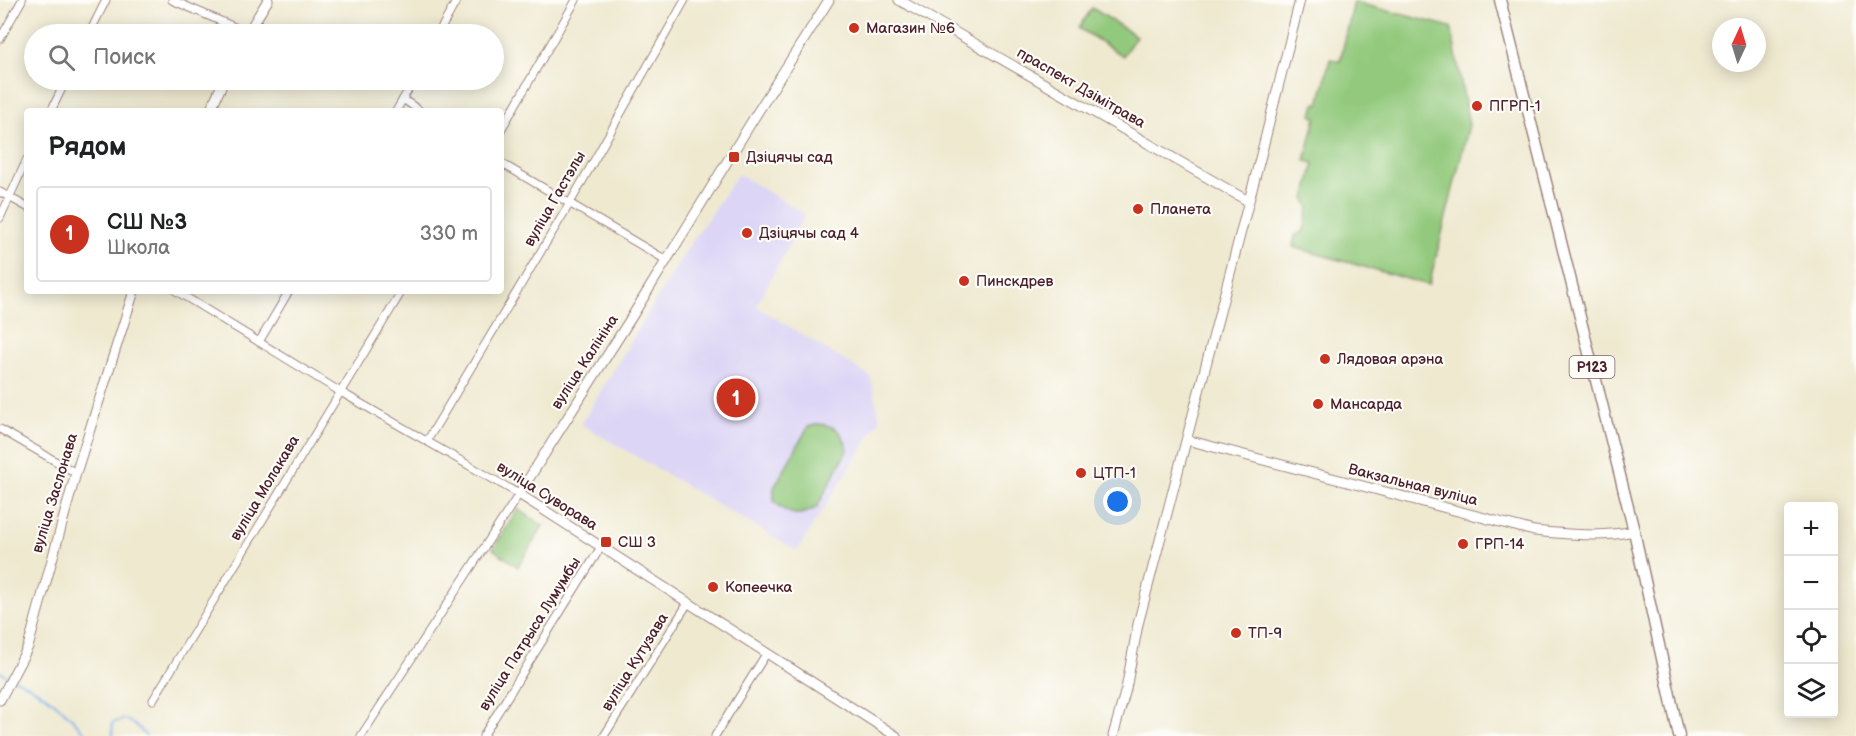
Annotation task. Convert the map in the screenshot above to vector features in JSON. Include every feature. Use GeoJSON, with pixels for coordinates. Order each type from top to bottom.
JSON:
{"type":"FeatureCollection","features":[{"type":"Feature","properties":{"kind":"main road"},"geometry":{"type":"LineString","coordinates":[[253,24],[268,0]]}},
{"type":"Feature","properties":{"kind":"main road","name":"вуліца Калініна"},"geometry":{"type":"LineString","coordinates":[[519,494],[829,0]]}},
{"type":"Feature","properties":{"kind":"main road","name":"праспект Дзімітрава"},"geometry":{"type":"LineString","coordinates":[[899,0],[1248,201]]}},
{"type":"Feature","properties":{"kind":"main road"},"geometry":{"type":"LineString","coordinates":[[1113,736],[1126,688],[1138,624],[1300,0]]}},
{"type":"Feature","properties":{"kind":"main road","name":"Р123"},"geometry":{"type":"LineString","coordinates":[[1500,0],[1634,531],[1679,736]]}},
{"type":"Feature","properties":{"kind":"main road"},"geometry":{"type":"LineString","coordinates":[[211,108],[219,90]]}},
{"type":"Feature","properties":{"kind":"main road","name":"вуліца Заслонава"},"geometry":{"type":"LineString","coordinates":[[0,700],[28,647],[76,473],[133,294]]}},
{"type":"Feature","properties":{"kind":"main road","name":"Вакзальная вуліца"},"geometry":{"type":"LineString","coordinates":[[1187,440],[1534,531],[1570,535],[1614,535],[1634,531]]}},
{"type":"Feature","properties":{"kind":"main road","name":"вуліца Суворава"},"geometry":{"type":"LineString","coordinates":[[519,494],[896,736]]}},
{"type":"Feature","properties":{"kind":"street"},"geometry":{"type":"LineString","coordinates":[[0,39],[22,0]]}},
{"type":"Feature","properties":{"kind":"street"},"geometry":{"type":"LineString","coordinates":[[94,24],[106,0]]}},
{"type":"Feature","properties":{"kind":"street"},"geometry":{"type":"LineString","coordinates":[[172,0],[225,24]]}},
{"type":"Feature","properties":{"kind":"street"},"geometry":{"type":"LineString","coordinates":[[444,24],[457,0]]}},
{"type":"Feature","properties":{"kind":"street"},"geometry":{"type":"LineString","coordinates":[[504,125],[576,0]]}},
{"type":"Feature","properties":{"kind":"street","name":"вуліца Гастэлы"},"geometry":{"type":"LineString","coordinates":[[427,441],[570,203],[685,0]]}},
{"type":"Feature","properties":{"kind":"street"},"geometry":{"type":"LineString","coordinates":[[52,108],[61,90]]}},
{"type":"Feature","properties":{"kind":"street"},"geometry":{"type":"LineString","coordinates":[[398,108],[408,90]]}},
{"type":"Feature","properties":{"kind":"street"},"geometry":{"type":"LineString","coordinates":[[403,99],[416,108]]}},
{"type":"Feature","properties":{"kind":"street"},"geometry":{"type":"LineString","coordinates":[[0,218],[24,165]]}},
{"type":"Feature","properties":{"kind":"street"},"geometry":{"type":"LineString","coordinates":[[504,165],[666,260]]}},
{"type":"Feature","properties":{"kind":"street"},"geometry":{"type":"LineString","coordinates":[[0,192],[24,205]]}},
{"type":"Feature","properties":{"kind":"street","name":"вуліца Суворава"},"geometry":{"type":"LineString","coordinates":[[181,294],[339,391],[519,494]]}},
{"type":"Feature","properties":{"kind":"street"},"geometry":{"type":"LineString","coordinates":[[259,342],[287,294]]}},
{"type":"Feature","properties":{"kind":"street","name":"вуліца Молакава"},"geometry":{"type":"LineString","coordinates":[[153,700],[400,294]]}},
{"type":"Feature","properties":{"kind":"street"},"geometry":{"type":"LineString","coordinates":[[0,429],[76,473]]}},
{"type":"Feature","properties":{"kind":"street","name":"вуліца Калініна"},"geometry":{"type":"LineString","coordinates":[[361,736],[519,494]]}},
{"type":"Feature","properties":{"kind":"street","name":"вуліца Патрыса Лумумбы"},"geometry":{"type":"LineString","coordinates":[[483,736],[601,547]]}},
{"type":"Feature","properties":{"kind":"street","name":"вуліца Кутузава"},"geometry":{"type":"LineString","coordinates":[[604,736],[688,603]]}},
{"type":"Feature","properties":{"kind":"street"},"geometry":{"type":"LineString","coordinates":[[715,736],[766,654]]}},
{"type":"Feature","properties":{"kind":"shaded area"},"geometry":{"type":"Polygon","coordinates":[[[738,174],[806,214],[756,306],[871,377],[880,420],[797,551],[581,424],[685,252],[738,174]]]}},
{"type":"Feature","properties":{"kind":"green space"},"geometry":{"type":"Polygon","coordinates":[[[1354,2],[1451,27],[1469,125],[1429,285],[1293,247],[1295,236],[1304,231],[1309,208],[1305,199],[1314,163],[1305,161],[1316,117],[1312,116],[1315,103],[1319,104],[1330,59],[1340,61],[1354,2]]]}},
{"type":"Feature","properties":{"kind":"green space"},"geometry":{"type":"Polygon","coordinates":[[[1092,8],[1136,36],[1123,56],[1079,28],[1092,8]]]}},
{"type":"Feature","properties":{"kind":"green space"},"geometry":{"type":"Polygon","coordinates":[[[819,424],[838,430],[848,449],[817,507],[805,513],[794,514],[784,510],[774,501],[774,488],[808,427],[819,424]]]}},
{"type":"Feature","properties":{"kind":"green space"},"geometry":{"type":"Polygon","coordinates":[[[518,509],[543,526],[518,567],[493,549],[518,509]]]}},
{"type":"Feature","properties":{"kind":"waterway"},"geometry":{"type":"LineString","coordinates":[[0,672],[10,677]]}},
{"type":"Feature","properties":{"kind":"waterway"},"geometry":{"type":"LineString","coordinates":[[15,679],[55,703],[87,736]]}},
{"type":"Feature","properties":{"kind":"waterway"},"geometry":{"type":"LineString","coordinates":[[113,736],[112,723],[125,719],[139,728],[146,736]]}},
{"type":"Feature","properties":{"kind":"place","name":"Магазин №6"},"geometry":{"type":"Point","coordinates":[854,28]}},
{"type":"Feature","properties":{"kind":"place","name":"ПГРП-1"},"geometry":{"type":"Point","coordinates":[1477,106]}},
{"type":"Feature","properties":{"kind":"place","name":"Дзіцячы сад"},"geometry":{"type":"Point","coordinates":[734,157]}},
{"type":"Feature","properties":{"kind":"place","name":"Планета"},"geometry":{"type":"Point","coordinates":[1138,209]}},
{"type":"Feature","properties":{"kind":"place","name":"Дзіцячы сад 4"},"geometry":{"type":"Point","coordinates":[747,233]}},
{"type":"Feature","properties":{"kind":"place","name":"Пинскдрев"},"geometry":{"type":"Point","coordinates":[964,281]}},
{"type":"Feature","properties":{"kind":"place","name":"Лядовая арэна"},"geometry":{"type":"Point","coordinates":[1325,359]}},
{"type":"Feature","properties":{"kind":"place","name":"СШ №3"},"geometry":{"type":"Point","coordinates":[736,398]}},
{"type":"Feature","properties":{"kind":"place","name":"Мансарда"},"geometry":{"type":"Point","coordinates":[1318,404]}},
{"type":"Feature","properties":{"kind":"place","name":"ЦТП-1"},"geometry":{"type":"Point","coordinates":[1081,473]}},
{"type":"Feature","properties":{"kind":"place","name":"СШ 3"},"geometry":{"type":"Point","coordinates":[606,542]}},
{"type":"Feature","properties":{"kind":"place","name":"ГРП-14"},"geometry":{"type":"Point","coordinates":[1463,544]}},
{"type":"Feature","properties":{"kind":"place","name":"Копеечка"},"geometry":{"type":"Point","coordinates":[713,587]}},
{"type":"Feature","properties":{"kind":"place","name":"ТП-9"},"geometry":{"type":"Point","coordinates":[1236,633]}}]}
